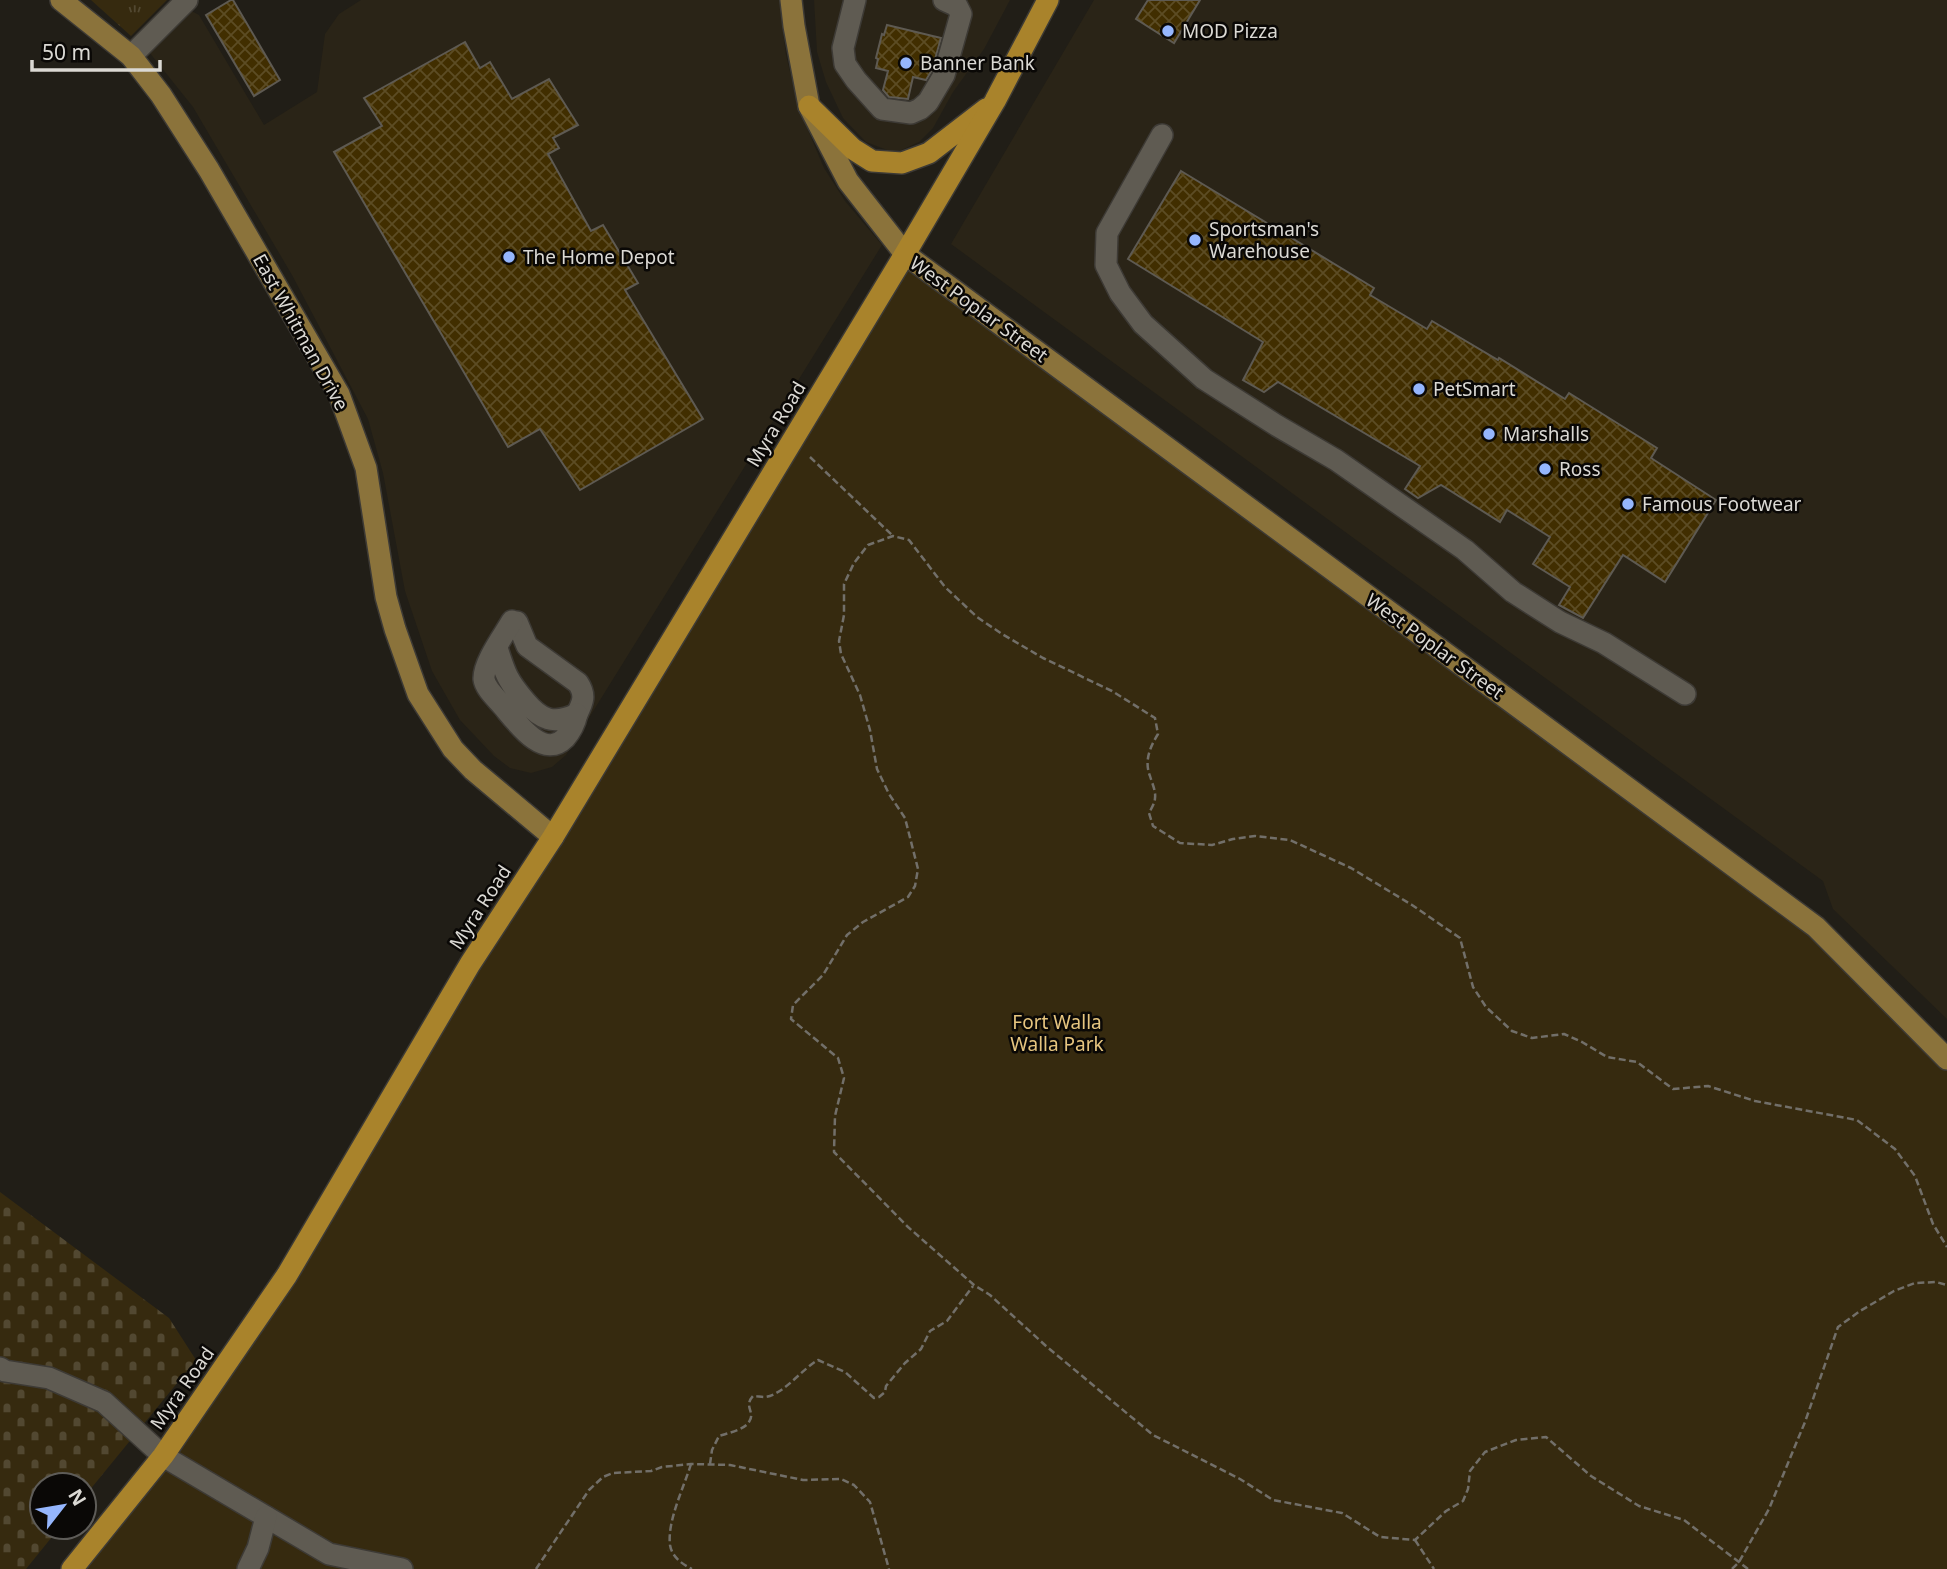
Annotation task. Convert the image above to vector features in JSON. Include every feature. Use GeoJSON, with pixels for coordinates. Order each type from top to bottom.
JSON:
{"type":"FeatureCollection","features":[{"type":"Feature","properties":{"kind":"highway","name":"Myra Road"},"geometry":{"type":"LineString","coordinates":[[72,1569],[163,1456],[288,1275],[470,964],[553,837],[905,254],[995,101],[1048,0]]}},
{"type":"Feature","properties":{"kind":"highway"},"geometry":{"type":"LineString","coordinates":[[809,106],[853,149],[872,161],[902,163],[929,153],[995,101]]}},
{"type":"Feature","properties":{"kind":"main road","name":"East Whitman Drive"},"geometry":{"type":"LineString","coordinates":[[61,0],[131,56],[161,95],[209,170],[339,394],[366,468],[386,597],[418,694],[453,749],[473,770],[553,837]]}},
{"type":"Feature","properties":{"kind":"main road","name":"West Poplar Street"},"geometry":{"type":"LineString","coordinates":[[791,0],[809,106],[848,181],[905,254],[1816,927],[1947,1059]]}},
{"type":"Feature","properties":{"kind":"street"},"geometry":{"type":"LineString","coordinates":[[131,56],[187,0]]}},
{"type":"Feature","properties":{"kind":"street"},"geometry":{"type":"LineString","coordinates":[[855,0],[843,48],[845,64],[866,93],[882,109],[911,113],[928,102],[944,75],[961,14],[957,6],[944,0]]}},
{"type":"Feature","properties":{"kind":"street"},"geometry":{"type":"LineString","coordinates":[[1162,135],[1107,233],[1106,265],[1120,293],[1143,324],[1203,379],[1336,460],[1465,550],[1513,592],[1560,622],[1604,643],[1685,694]]}},
{"type":"Feature","properties":{"kind":"street"},"geometry":{"type":"LineString","coordinates":[[515,622],[527,646],[578,683],[583,690],[583,700],[577,714],[575,724],[559,743],[538,742],[525,733],[485,684],[485,669],[515,622]]}},
{"type":"Feature","properties":{"kind":"street"},"geometry":{"type":"LineString","coordinates":[[0,1368],[49,1378],[104,1402],[163,1456],[330,1554],[402,1569]]}},
{"type":"Feature","properties":{"kind":"street"},"geometry":{"type":"LineString","coordinates":[[248,1569],[258,1548],[266,1517]]}},
{"type":"Feature","properties":{"kind":"path"},"geometry":{"type":"LineString","coordinates":[[810,457],[893,536],[909,540],[945,587],[977,617],[1042,658],[1112,691],[1155,718],[1158,734],[1150,747],[1147,760],[1147,770],[1156,799],[1149,813],[1153,826],[1180,843],[1212,845],[1255,836],[1290,840],[1351,868],[1460,938],[1474,987],[1486,1007],[1512,1031],[1532,1038],[1564,1034],[1606,1057],[1637,1062],[1673,1089],[1708,1086],[1755,1101],[1857,1120],[1895,1149],[1915,1176],[1933,1224],[1947,1247]]}},
{"type":"Feature","properties":{"kind":"path"},"geometry":{"type":"LineString","coordinates":[[893,536],[868,545],[854,563],[844,584],[844,615],[839,641],[841,654],[860,695],[877,769],[905,818],[918,869],[915,886],[908,897],[863,922],[847,935],[823,975],[793,1004],[791,1019],[838,1058],[844,1077],[835,1116],[834,1152],[908,1227],[1153,1435],[1240,1479],[1273,1500],[1342,1514],[1380,1537],[1415,1540],[1446,1511],[1463,1501],[1468,1489],[1470,1471],[1485,1452],[1516,1440],[1546,1437],[1591,1476],[1639,1506],[1684,1520],[1748,1569]]}},
{"type":"Feature","properties":{"kind":"path"},"geometry":{"type":"LineString","coordinates":[[1732,1569],[1739,1562],[1769,1509],[1805,1422],[1838,1327],[1894,1291],[1915,1283],[1936,1282],[1947,1285]]}},
{"type":"Feature","properties":{"kind":"path"},"geometry":{"type":"LineString","coordinates":[[710,1464],[712,1450],[719,1436],[743,1427],[750,1421],[752,1416],[749,1406],[753,1396],[766,1397],[776,1392],[818,1360],[845,1372],[874,1398],[879,1397],[905,1363],[921,1349],[930,1331],[947,1321],[974,1285]]}},
{"type":"Feature","properties":{"kind":"path"},"geometry":{"type":"LineString","coordinates":[[691,1464],[672,1524],[670,1546],[678,1560],[692,1569]]}},
{"type":"Feature","properties":{"kind":"path"},"geometry":{"type":"LineString","coordinates":[[536,1569],[589,1490],[603,1477],[613,1473],[651,1471],[662,1467],[710,1464],[765,1471],[803,1480],[841,1479],[854,1485],[870,1502],[889,1569]]}},
{"type":"Feature","properties":{"kind":"path"},"geometry":{"type":"LineString","coordinates":[[1415,1540],[1434,1569]]}},
{"type":"Feature","properties":{"kind":"shaded area"},"geometry":{"type":"Polygon","coordinates":[[[361,0],[779,0],[786,55],[799,109],[824,168],[845,201],[882,245],[566,755],[552,767],[531,773],[510,768],[494,756],[460,720],[432,671],[405,591],[383,473],[368,419],[292,275],[193,107],[145,47],[186,8],[199,15],[264,125],[317,92],[325,34],[339,14],[361,0]]]}},
{"type":"Feature","properties":{"kind":"shaded area"},"geometry":{"type":"Polygon","coordinates":[[[814,0],[1010,0],[984,49],[953,92],[933,128],[919,142],[895,153],[866,142],[843,118],[826,82],[817,52],[814,0]]]}},
{"type":"Feature","properties":{"kind":"shaded area"},"geometry":{"type":"Polygon","coordinates":[[[1094,0],[1947,0],[1947,1019],[1833,909],[1823,881],[951,244],[1094,0]]]}},
{"type":"Feature","properties":{"kind":"green space"},"geometry":{"type":"Polygon","coordinates":[[[91,0],[167,0],[131,36],[91,0]]]}},
{"type":"Feature","properties":{"kind":"green space","name":"Fort Walla Walla Park"},"geometry":{"type":"Polygon","coordinates":[[[905,254],[1816,927],[1947,1059],[1947,1569],[72,1569],[92,1541],[98,1541],[98,1533],[287,1275],[905,254]]]}},
{"type":"Feature","properties":{"kind":"green space"},"geometry":{"type":"Polygon","coordinates":[[[0,1192],[169,1318],[196,1360],[98,1480],[98,1471],[28,1471],[28,1541],[49,1541],[26,1569],[0,1569],[0,1192]]]}},
{"type":"Feature","properties":{"kind":"building"},"geometry":{"type":"Polygon","coordinates":[[[231,0],[280,80],[254,96],[206,15],[231,0]]]}},
{"type":"Feature","properties":{"kind":"building","name":"MOD Pizza"},"geometry":{"type":"Polygon","coordinates":[[[1148,0],[1200,0],[1174,43],[1136,19],[1148,0]]]}},
{"type":"Feature","properties":{"kind":"building","name":"Banner Bank"},"geometry":{"type":"Polygon","coordinates":[[[887,25],[941,38],[932,70],[926,80],[913,77],[908,99],[889,97],[883,90],[888,71],[876,68],[882,34],[884,35],[887,25]]]}},
{"type":"Feature","properties":{"kind":"building","name":"The Home Depot"},"geometry":{"type":"Polygon","coordinates":[[[465,42],[480,68],[490,62],[512,99],[549,79],[578,125],[553,138],[559,148],[548,154],[591,231],[603,225],[638,283],[625,290],[703,419],[580,490],[540,429],[508,447],[334,152],[382,126],[364,98],[465,42]]]}},
{"type":"Feature","properties":{"kind":"building"},"geometry":{"type":"Polygon","coordinates":[[[1181,171],[1374,288],[1370,295],[1427,329],[1432,321],[1565,399],[1569,393],[1657,448],[1651,458],[1716,500],[1665,582],[1623,555],[1583,618],[1559,605],[1570,587],[1533,564],[1550,537],[1507,510],[1500,522],[1441,485],[1418,498],[1405,489],[1420,466],[1278,382],[1264,392],[1243,380],[1263,342],[1128,259],[1181,171]]]}},
{"type":"Feature","properties":{"kind":"place","name":"MOD Pizza"},"geometry":{"type":"Point","coordinates":[1168,31]}},
{"type":"Feature","properties":{"kind":"place","name":"Banner Bank"},"geometry":{"type":"Point","coordinates":[906,63]}},
{"type":"Feature","properties":{"kind":"place","name":"Sportsman's Warehouse"},"geometry":{"type":"Point","coordinates":[1195,240]}},
{"type":"Feature","properties":{"kind":"place","name":"The Home Depot"},"geometry":{"type":"Point","coordinates":[509,257]}},
{"type":"Feature","properties":{"kind":"place","name":"PetSmart"},"geometry":{"type":"Point","coordinates":[1419,389]}},
{"type":"Feature","properties":{"kind":"place","name":"Marshalls"},"geometry":{"type":"Point","coordinates":[1489,434]}},
{"type":"Feature","properties":{"kind":"place","name":"Ross"},"geometry":{"type":"Point","coordinates":[1545,469]}},
{"type":"Feature","properties":{"kind":"place","name":"Famous Footwear"},"geometry":{"type":"Point","coordinates":[1628,504]}}]}
